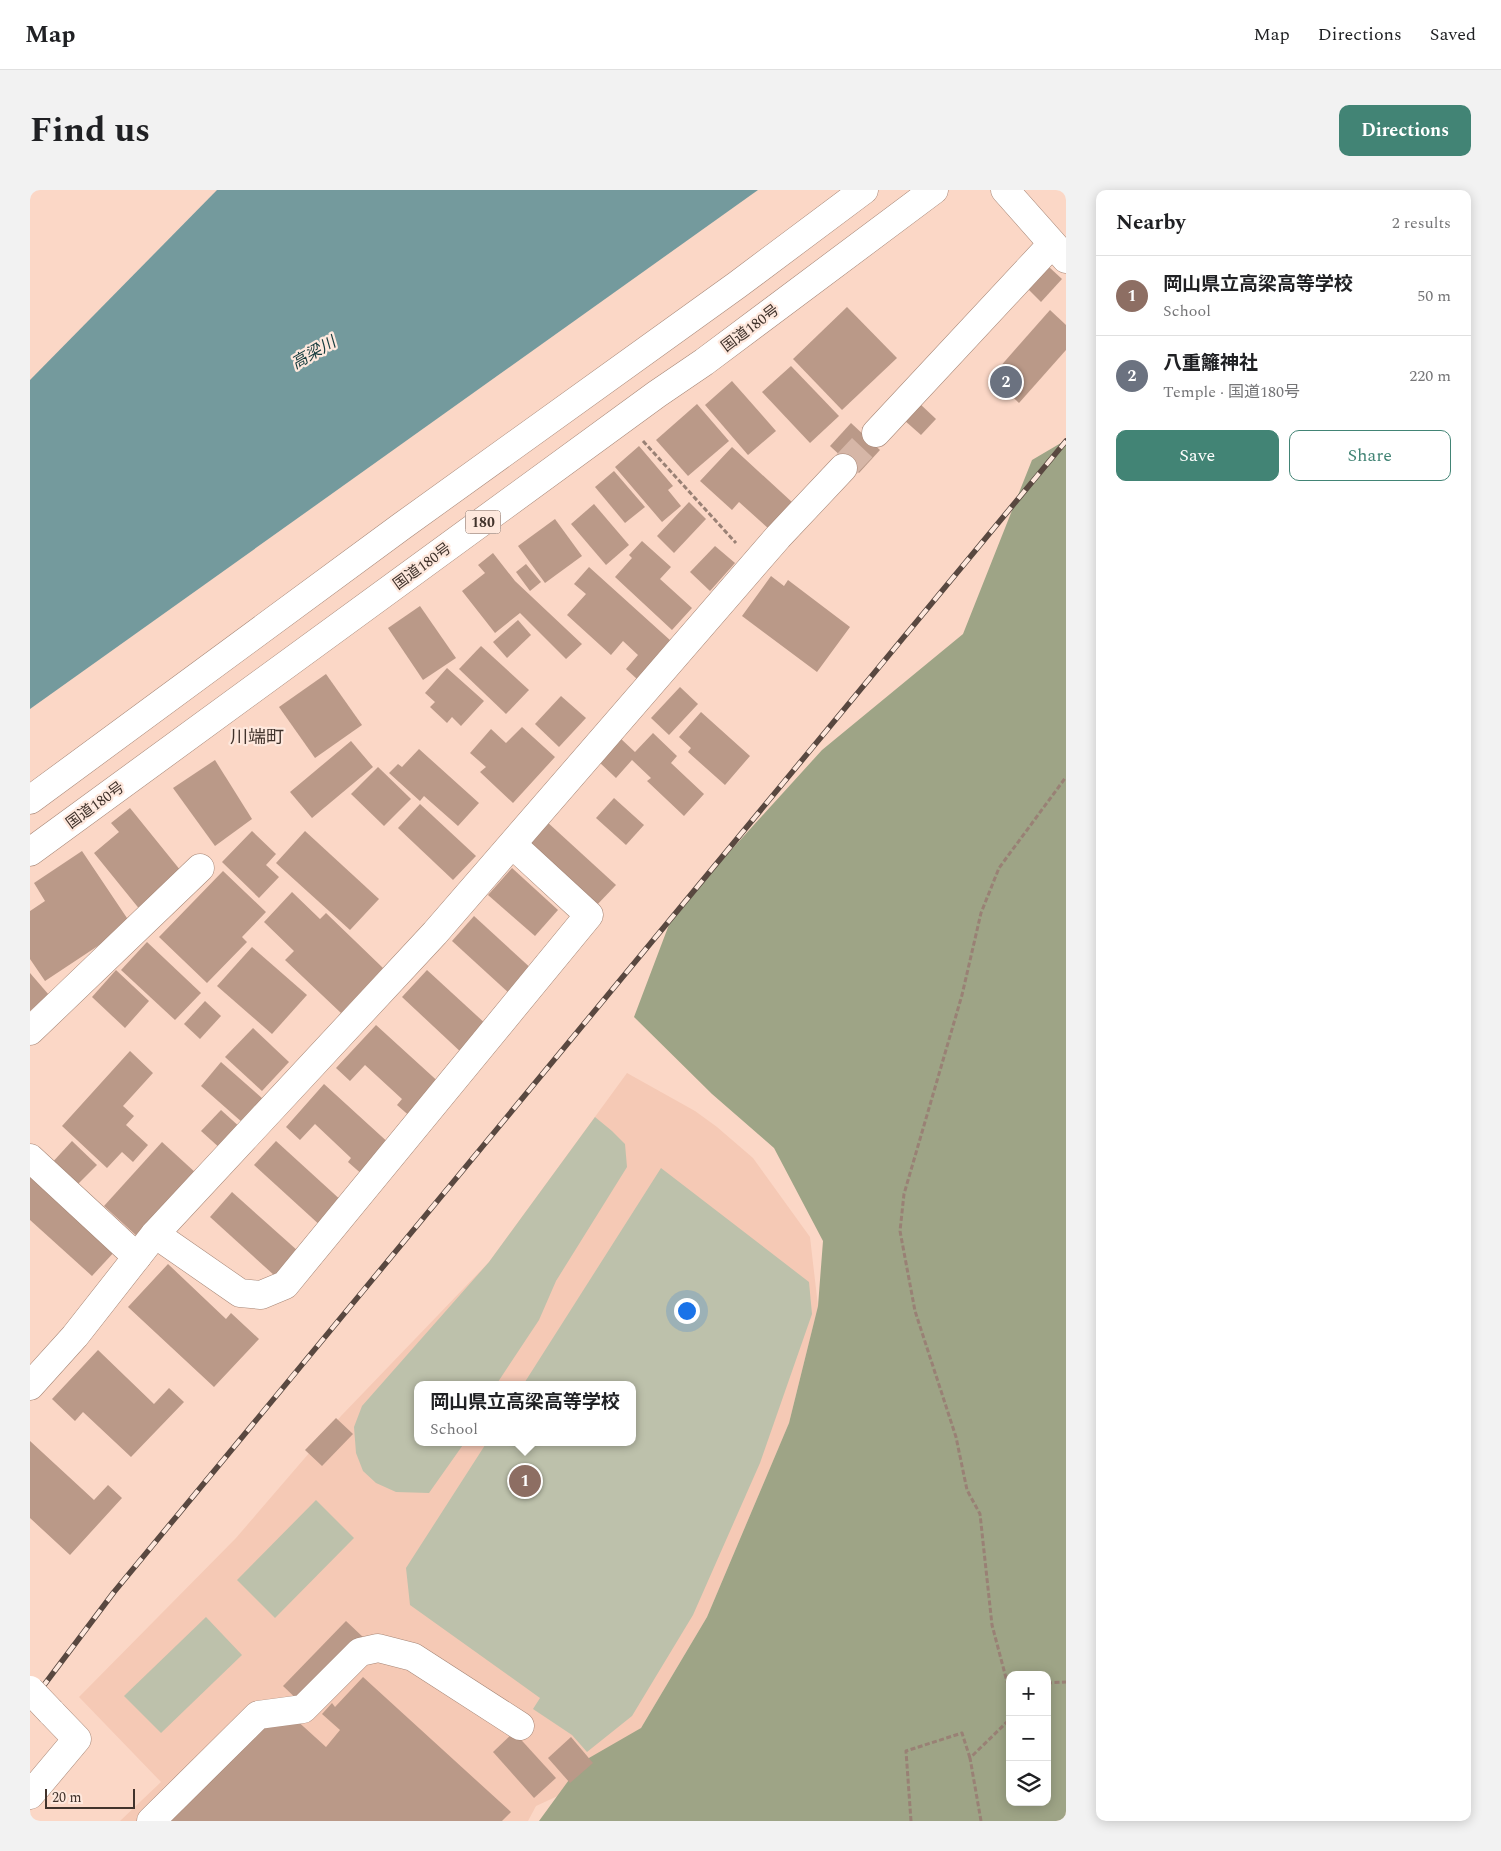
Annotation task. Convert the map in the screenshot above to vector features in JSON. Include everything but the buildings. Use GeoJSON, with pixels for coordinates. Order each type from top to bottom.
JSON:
{"type":"FeatureCollection","features":[{"type":"Feature","properties":{"kind":"main road"},"geometry":{"type":"LineString","coordinates":[[30,800],[402,526],[737,285],[864,190]]}},
{"type":"Feature","properties":{"kind":"main road","name":"国道180号"},"geometry":{"type":"LineString","coordinates":[[30,852],[704,362],[934,190]]}},
{"type":"Feature","properties":{"kind":"main road"},"geometry":{"type":"LineString","coordinates":[[876,432],[1059,252],[1005,190]]}},
{"type":"Feature","properties":{"kind":"main road"},"geometry":{"type":"LineString","coordinates":[[30,1386],[75,1336],[155,1234],[436,934],[755,564],[843,468]]}},
{"type":"Feature","properties":{"kind":"main road"},"geometry":{"type":"LineString","coordinates":[[155,1234],[240,1294],[261,1295],[285,1285],[589,915],[513,845]]}},
{"type":"Feature","properties":{"kind":"main road"},"geometry":{"type":"LineString","coordinates":[[30,1030],[200,868]]}},
{"type":"Feature","properties":{"kind":"main road"},"geometry":{"type":"LineString","coordinates":[[30,1158],[137,1257]]}},
{"type":"Feature","properties":{"kind":"main road"},"geometry":{"type":"LineString","coordinates":[[151,1821],[258,1715],[303,1709],[360,1652],[378,1648],[412,1657],[520,1726]]}},
{"type":"Feature","properties":{"kind":"main road"},"geometry":{"type":"LineString","coordinates":[[30,1690],[77,1739],[30,1795]]}},
{"type":"Feature","properties":{"kind":"path"},"geometry":{"type":"LineString","coordinates":[[623,420],[755,564]]}},
{"type":"Feature","properties":{"kind":"path"},"geometry":{"type":"LineString","coordinates":[[1006,1678],[992,1625],[980,1514],[967,1490],[956,1437],[915,1311],[900,1231],[904,1194],[962,995],[981,913],[999,868],[1066,777]]}},
{"type":"Feature","properties":{"kind":"path"},"geometry":{"type":"LineString","coordinates":[[1051,1683],[1066,1682]]}},
{"type":"Feature","properties":{"kind":"path"},"geometry":{"type":"LineString","coordinates":[[970,1758],[1006,1723]]}},
{"type":"Feature","properties":{"kind":"path"},"geometry":{"type":"LineString","coordinates":[[911,1821],[906,1751],[962,1733],[970,1758],[980,1821]]}},
{"type":"Feature","properties":{"kind":"shaded area"},"geometry":{"type":"Polygon","coordinates":[[[627,1073],[695,1111],[753,1158],[810,1237],[818,1306],[789,1423],[707,1617],[641,1728],[573,1789],[536,1806],[528,1821],[120,1821],[161,1782],[79,1697],[236,1538],[341,1416],[489,1262],[627,1073]]]}},
{"type":"Feature","properties":{"kind":"green space"},"geometry":{"type":"Polygon","coordinates":[[[1066,440],[1066,1821],[539,1821],[582,1762],[641,1728],[707,1617],[789,1423],[818,1306],[823,1241],[774,1148],[712,1094],[634,1017],[673,914],[822,750],[963,634],[1032,460],[1066,440]]]}},
{"type":"Feature","properties":{"kind":"green space"},"geometry":{"type":"Polygon","coordinates":[[[595,1117],[625,1144],[627,1167],[556,1281],[539,1320],[499,1381],[414,1381],[414,1446],[462,1446],[429,1493],[396,1492],[376,1483],[363,1471],[356,1453],[354,1427],[362,1406],[489,1262],[595,1117]]]}},
{"type":"Feature","properties":{"kind":"green space"},"geometry":{"type":"Polygon","coordinates":[[[661,1168],[809,1282],[812,1314],[760,1463],[693,1615],[632,1716],[587,1752],[572,1735],[533,1709],[540,1698],[410,1605],[406,1568],[484,1446],[636,1446],[636,1381],[526,1381],[661,1168]]]}},
{"type":"Feature","properties":{"kind":"green space"},"geometry":{"type":"Polygon","coordinates":[[[316,1500],[354,1538],[275,1618],[237,1580],[316,1500]]]}},
{"type":"Feature","properties":{"kind":"green space"},"geometry":{"type":"Polygon","coordinates":[[[206,1617],[242,1655],[161,1733],[124,1696],[206,1617]]]}},
{"type":"Feature","properties":{"kind":"water","name":"高梁川"},"geometry":{"type":"Polygon","coordinates":[[[217,190],[758,190],[30,709],[30,380],[217,190]]]}},
{"type":"Feature","properties":{"kind":"tunnel"},"geometry":{"type":"LineString","coordinates":[[843,468],[876,433]]}},
{"type":"Feature","properties":{"kind":"railway"},"geometry":{"type":"LineString","coordinates":[[30,1708],[41,1689],[114,1592],[1066,441]]}},
{"type":"Feature","properties":{"kind":"place","name":"八重籬神社"},"geometry":{"type":"Point","coordinates":[1006,382]}},
{"type":"Feature","properties":{"kind":"place","name":"岡山県立高梁高等学校"},"geometry":{"type":"Point","coordinates":[525,1481]}},
{"type":"Feature","properties":{"kind":"district","name":"川端町"},"geometry":{"type":"Point","coordinates":[257,737]}}]}
